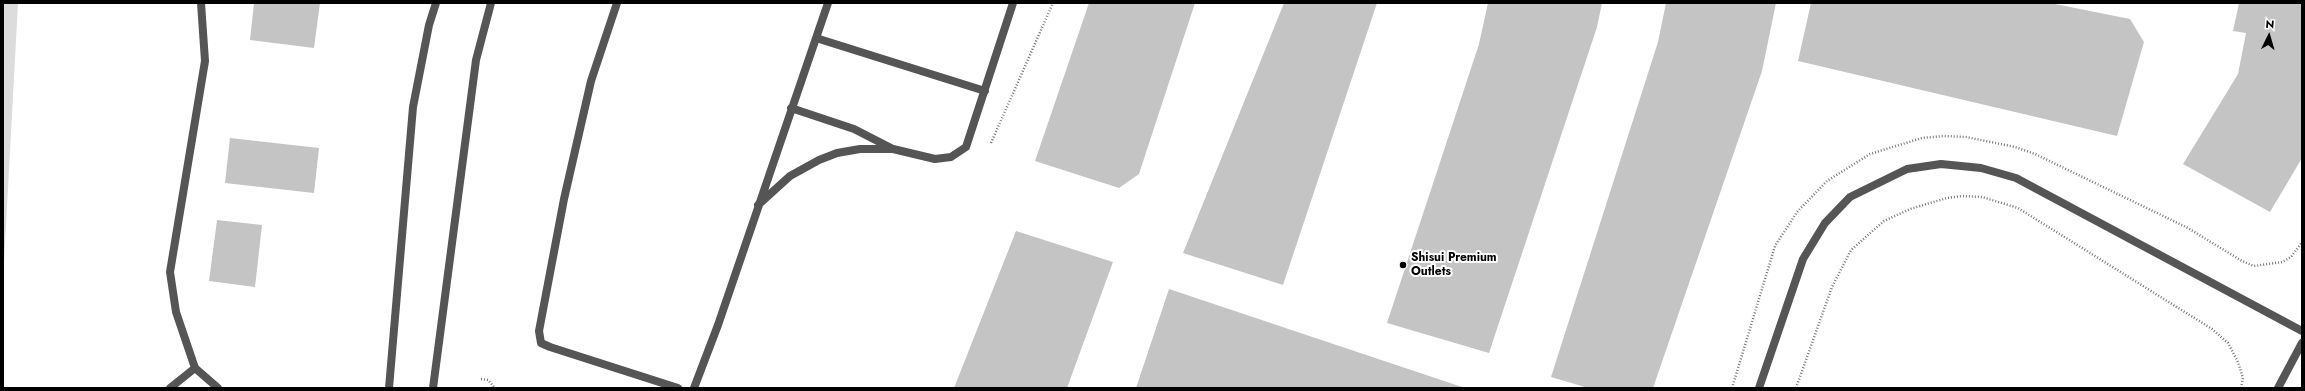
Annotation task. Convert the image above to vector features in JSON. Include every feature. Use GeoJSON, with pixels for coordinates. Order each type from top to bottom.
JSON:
{"type":"FeatureCollection","features":[{"type":"Feature","properties":{"kind":"street"},"geometry":{"type":"LineString","coordinates":[[201,3],[205,61],[170,272],[176,312],[195,368],[218,388]]}},
{"type":"Feature","properties":{"kind":"street"},"geometry":{"type":"LineString","coordinates":[[389,388],[413,107],[429,25],[436,3]]}},
{"type":"Feature","properties":{"kind":"street"},"geometry":{"type":"LineString","coordinates":[[433,388],[476,60],[491,3]]}},
{"type":"Feature","properties":{"kind":"street"},"geometry":{"type":"LineString","coordinates":[[618,3],[591,81],[564,198],[539,331],[541,343],[550,347],[678,388]]}},
{"type":"Feature","properties":{"kind":"street"},"geometry":{"type":"LineString","coordinates":[[694,388],[718,325],[828,3]]}},
{"type":"Feature","properties":{"kind":"street"},"geometry":{"type":"LineString","coordinates":[[792,108],[854,129],[893,149],[935,159],[951,157],[966,147],[1013,3]]}},
{"type":"Feature","properties":{"kind":"street"},"geometry":{"type":"LineString","coordinates":[[816,38],[985,91]]}},
{"type":"Feature","properties":{"kind":"street"},"geometry":{"type":"LineString","coordinates":[[758,206],[790,176],[820,160],[837,153],[860,150],[893,149]]}},
{"type":"Feature","properties":{"kind":"street"},"geometry":{"type":"LineString","coordinates":[[1759,388],[1803,259],[1825,223],[1850,197],[1906,169],[1941,164],[1981,168],[2016,178],[2302,331]]}},
{"type":"Feature","properties":{"kind":"street"},"geometry":{"type":"LineString","coordinates":[[2278,388],[2302,344]]}},
{"type":"Feature","properties":{"kind":"street"},"geometry":{"type":"LineString","coordinates":[[170,388],[195,368]]}},
{"type":"Feature","properties":{"kind":"path"},"geometry":{"type":"LineString","coordinates":[[990,147],[1053,3]]}},
{"type":"Feature","properties":{"kind":"path"},"geometry":{"type":"LineString","coordinates":[[1732,388],[1775,246],[1796,212],[1827,181],[1870,154],[1922,138],[1944,136],[1966,137],[2015,147],[2035,154],[2188,228],[2242,261],[2254,266],[2282,262],[2291,257],[2302,242]]}},
{"type":"Feature","properties":{"kind":"path"},"geometry":{"type":"LineString","coordinates":[[1796,388],[1832,287],[1851,250],[1884,222],[1903,212],[1930,202],[1962,196],[1982,197],[2018,208],[2212,329],[2228,343],[2238,362],[2243,378],[2241,388]]}},
{"type":"Feature","properties":{"kind":"path"},"geometry":{"type":"LineString","coordinates":[[481,379],[488,380],[495,388]]}},
{"type":"Feature","properties":{"kind":"shaded area"},"geometry":{"type":"Polygon","coordinates":[[[3,3],[18,3],[3,281],[3,3]]]}},
{"type":"Feature","properties":{"kind":"building"},"geometry":{"type":"Polygon","coordinates":[[[254,3],[320,3],[314,48],[250,40],[254,3]]]}},
{"type":"Feature","properties":{"kind":"building"},"geometry":{"type":"Polygon","coordinates":[[[1089,3],[1195,3],[1139,174],[1119,188],[1035,161],[1089,3]]]}},
{"type":"Feature","properties":{"kind":"building"},"geometry":{"type":"Polygon","coordinates":[[[1284,3],[1377,3],[1283,285],[1183,253],[1284,3]]]}},
{"type":"Feature","properties":{"kind":"building"},"geometry":{"type":"Polygon","coordinates":[[[1488,3],[1602,3],[1597,27],[1489,353],[1387,323],[1479,44],[1488,3]]]}},
{"type":"Feature","properties":{"kind":"building"},"geometry":{"type":"Polygon","coordinates":[[[1666,3],[1776,3],[1762,71],[1653,388],[1588,388],[1551,377],[1658,42],[1666,3]]]}},
{"type":"Feature","properties":{"kind":"building"},"geometry":{"type":"Polygon","coordinates":[[[1811,3],[2050,3],[2130,19],[2144,42],[2117,136],[1798,61],[1811,3]]]}},
{"type":"Feature","properties":{"kind":"building"},"geometry":{"type":"Polygon","coordinates":[[[2239,3],[2302,3],[2302,158],[2270,212],[2183,164],[2238,74],[2246,33],[2233,31],[2239,3]]]}},
{"type":"Feature","properties":{"kind":"building"},"geometry":{"type":"Polygon","coordinates":[[[230,138],[319,148],[314,193],[225,183],[230,138]]]}},
{"type":"Feature","properties":{"kind":"building"},"geometry":{"type":"Polygon","coordinates":[[[217,220],[262,225],[255,287],[209,281],[217,220]]]}},
{"type":"Feature","properties":{"kind":"building"},"geometry":{"type":"Polygon","coordinates":[[[1016,231],[1113,262],[1067,388],[954,388],[1016,231]]]}},
{"type":"Feature","properties":{"kind":"building"},"geometry":{"type":"Polygon","coordinates":[[[1169,289],[1465,388],[1136,388],[1169,289]]]}},
{"type":"Feature","properties":{"kind":"place","name":"Shisui Premium Outlets"},"geometry":{"type":"Point","coordinates":[1403,265]}}]}
